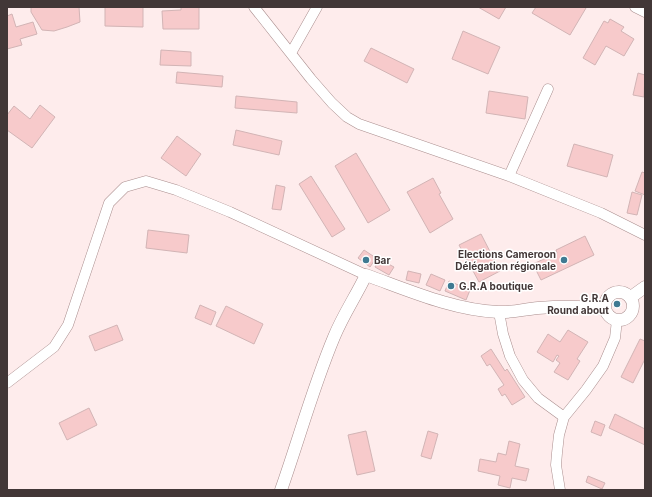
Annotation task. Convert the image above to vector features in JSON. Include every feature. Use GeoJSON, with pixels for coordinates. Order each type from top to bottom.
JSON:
{"type":"FeatureCollection","features":[{"type":"Feature","properties":{"kind":"street"},"geometry":{"type":"LineString","coordinates":[[254,7],[323,94],[347,117],[359,124],[510,176],[601,213],[645,235]]}},
{"type":"Feature","properties":{"kind":"street"},"geometry":{"type":"LineString","coordinates":[[291,54],[317,7]]}},
{"type":"Feature","properties":{"kind":"street"},"geometry":{"type":"LineString","coordinates":[[635,7],[645,12]]}},
{"type":"Feature","properties":{"kind":"street"},"geometry":{"type":"LineString","coordinates":[[510,176],[548,89]]}},
{"type":"Feature","properties":{"kind":"street"},"geometry":{"type":"LineString","coordinates":[[7,383],[54,347],[68,325],[109,203],[125,187],[146,181],[176,190],[230,212],[366,275],[460,306],[499,312],[561,306],[587,306],[605,310]]}},
{"type":"Feature","properties":{"kind":"street"},"geometry":{"type":"LineString","coordinates":[[281,490],[317,380],[334,336],[366,275]]}},
{"type":"Feature","properties":{"kind":"street"},"geometry":{"type":"LineString","coordinates":[[631,297],[645,287]]}},
{"type":"Feature","properties":{"kind":"street"},"geometry":{"type":"LineString","coordinates":[[621,291],[627,293],[631,297],[634,308],[628,318],[617,320],[608,315],[605,310],[605,304],[610,294],[621,291]]}},
{"type":"Feature","properties":{"kind":"street"},"geometry":{"type":"LineString","coordinates":[[499,312],[503,334],[510,356],[523,380],[538,398],[564,418]]}},
{"type":"Feature","properties":{"kind":"street"},"geometry":{"type":"LineString","coordinates":[[560,490],[556,465],[556,453],[564,418],[603,366],[615,338],[617,320]]}},
{"type":"Feature","properties":{"kind":"building"},"geometry":{"type":"Polygon","coordinates":[[[31,7],[79,7],[80,22],[54,31],[42,30],[31,12],[31,7]]]}},
{"type":"Feature","properties":{"kind":"building"},"geometry":{"type":"Polygon","coordinates":[[[105,7],[143,7],[143,27],[105,26],[105,7]]]}},
{"type":"Feature","properties":{"kind":"building"},"geometry":{"type":"Polygon","coordinates":[[[181,7],[199,7],[199,29],[163,29],[162,11],[181,10],[181,7]]]}},
{"type":"Feature","properties":{"kind":"building"},"geometry":{"type":"Polygon","coordinates":[[[478,7],[506,7],[499,19],[478,7]]]}},
{"type":"Feature","properties":{"kind":"building"},"geometry":{"type":"Polygon","coordinates":[[[536,7],[586,8],[570,35],[532,13],[536,7]]]}},
{"type":"Feature","properties":{"kind":"building"},"geometry":{"type":"Polygon","coordinates":[[[12,14],[16,27],[33,22],[37,34],[20,39],[22,45],[7,49],[7,16],[12,14]]]}},
{"type":"Feature","properties":{"kind":"building"},"geometry":{"type":"Polygon","coordinates":[[[610,19],[624,27],[621,31],[634,39],[624,56],[606,46],[595,65],[583,58],[604,21],[608,23],[610,19]]]}},
{"type":"Feature","properties":{"kind":"building"},"geometry":{"type":"Polygon","coordinates":[[[463,31],[500,47],[488,74],[452,59],[463,31]]]}},
{"type":"Feature","properties":{"kind":"building"},"geometry":{"type":"Polygon","coordinates":[[[371,48],[414,69],[407,83],[364,61],[371,48]]]}},
{"type":"Feature","properties":{"kind":"building"},"geometry":{"type":"Polygon","coordinates":[[[161,50],[191,52],[191,66],[160,65],[161,50]]]}},
{"type":"Feature","properties":{"kind":"building"},"geometry":{"type":"Polygon","coordinates":[[[177,72],[223,76],[222,87],[176,83],[177,72]]]}},
{"type":"Feature","properties":{"kind":"building"},"geometry":{"type":"Polygon","coordinates":[[[638,73],[645,75],[644,97],[633,95],[638,73]]]}},
{"type":"Feature","properties":{"kind":"building"},"geometry":{"type":"Polygon","coordinates":[[[489,91],[528,97],[525,119],[486,113],[489,91]]]}},
{"type":"Feature","properties":{"kind":"building"},"geometry":{"type":"Polygon","coordinates":[[[236,96],[297,102],[297,113],[235,108],[236,96]]]}},
{"type":"Feature","properties":{"kind":"building"},"geometry":{"type":"Polygon","coordinates":[[[40,105],[55,117],[32,148],[7,130],[7,115],[14,106],[30,119],[40,105]]]}},
{"type":"Feature","properties":{"kind":"building"},"geometry":{"type":"Polygon","coordinates":[[[236,130],[282,141],[279,155],[233,145],[236,130]]]}},
{"type":"Feature","properties":{"kind":"building"},"geometry":{"type":"Polygon","coordinates":[[[177,136],[201,154],[186,176],[161,158],[177,136]]]}},
{"type":"Feature","properties":{"kind":"building"},"geometry":{"type":"Polygon","coordinates":[[[574,144],[613,155],[607,177],[567,166],[574,144]]]}},
{"type":"Feature","properties":{"kind":"building"},"geometry":{"type":"Polygon","coordinates":[[[356,153],[390,210],[368,223],[335,166],[356,153]]]}},
{"type":"Feature","properties":{"kind":"building"},"geometry":{"type":"Polygon","coordinates":[[[642,172],[645,173],[645,195],[635,191],[642,172]]]}},
{"type":"Feature","properties":{"kind":"building"},"geometry":{"type":"Polygon","coordinates":[[[311,176],[345,229],[332,237],[299,184],[311,176]]]}},
{"type":"Feature","properties":{"kind":"building"},"geometry":{"type":"Polygon","coordinates":[[[433,178],[441,193],[439,194],[453,219],[430,233],[407,192],[433,178]]]}},
{"type":"Feature","properties":{"kind":"building"},"geometry":{"type":"Polygon","coordinates":[[[276,185],[285,187],[281,210],[272,209],[276,185]]]}},
{"type":"Feature","properties":{"kind":"building"},"geometry":{"type":"Polygon","coordinates":[[[632,192],[642,195],[637,215],[627,213],[632,192]]]}},
{"type":"Feature","properties":{"kind":"building"},"geometry":{"type":"Polygon","coordinates":[[[148,230],[189,235],[187,253],[146,248],[148,230]]]}},
{"type":"Feature","properties":{"kind":"building"},"geometry":{"type":"Polygon","coordinates":[[[481,234],[500,271],[479,282],[459,245],[481,234]]]}},
{"type":"Feature","properties":{"kind":"building","name":"Elections Cameroon Délégation régionale"},"geometry":{"type":"Polygon","coordinates":[[[585,236],[594,255],[541,280],[533,264],[557,253],[556,250],[585,236]]]}},
{"type":"Feature","properties":{"kind":"building"},"geometry":{"type":"Polygon","coordinates":[[[364,250],[376,258],[370,267],[358,258],[364,250]]]}},
{"type":"Feature","properties":{"kind":"building"},"geometry":{"type":"Polygon","coordinates":[[[379,259],[394,267],[389,275],[375,267],[379,259]]]}},
{"type":"Feature","properties":{"kind":"building"},"geometry":{"type":"Polygon","coordinates":[[[408,271],[421,274],[419,283],[406,280],[408,271]]]}},
{"type":"Feature","properties":{"kind":"building"},"geometry":{"type":"Polygon","coordinates":[[[431,274],[445,280],[440,291],[426,285],[431,274]]]}},
{"type":"Feature","properties":{"kind":"building"},"geometry":{"type":"Polygon","coordinates":[[[449,281],[470,290],[466,300],[445,291],[449,281]]]}},
{"type":"Feature","properties":{"kind":"building"},"geometry":{"type":"Polygon","coordinates":[[[200,305],[216,312],[211,325],[195,318],[200,305]]]}},
{"type":"Feature","properties":{"kind":"building"},"geometry":{"type":"Polygon","coordinates":[[[226,306],[263,324],[254,344],[216,326],[226,306]]]}},
{"type":"Feature","properties":{"kind":"building"},"geometry":{"type":"Polygon","coordinates":[[[117,325],[123,340],[95,351],[89,336],[117,325]]]}},
{"type":"Feature","properties":{"kind":"building"},"geometry":{"type":"Polygon","coordinates":[[[568,330],[588,342],[577,359],[580,361],[568,380],[554,372],[560,363],[556,360],[559,356],[557,355],[553,362],[537,352],[548,334],[560,342],[568,330]]]}},
{"type":"Feature","properties":{"kind":"building"},"geometry":{"type":"Polygon","coordinates":[[[640,339],[645,341],[645,359],[633,383],[621,377],[640,339]]]}},
{"type":"Feature","properties":{"kind":"building"},"geometry":{"type":"Polygon","coordinates":[[[491,349],[505,371],[507,369],[525,397],[512,405],[505,394],[502,396],[498,389],[504,385],[490,364],[487,366],[481,356],[491,349]]]}},
{"type":"Feature","properties":{"kind":"building"},"geometry":{"type":"Polygon","coordinates":[[[89,408],[97,425],[67,440],[59,423],[89,408]]]}},
{"type":"Feature","properties":{"kind":"building"},"geometry":{"type":"Polygon","coordinates":[[[615,414],[645,429],[645,445],[609,428],[615,414]]]}},
{"type":"Feature","properties":{"kind":"building"},"geometry":{"type":"Polygon","coordinates":[[[595,421],[605,425],[601,436],[591,432],[595,421]]]}},
{"type":"Feature","properties":{"kind":"building"},"geometry":{"type":"Polygon","coordinates":[[[366,431],[375,471],[357,475],[348,435],[366,431]]]}},
{"type":"Feature","properties":{"kind":"building"},"geometry":{"type":"Polygon","coordinates":[[[428,431],[438,434],[431,459],[421,456],[428,431]]]}},
{"type":"Feature","properties":{"kind":"building"},"geometry":{"type":"Polygon","coordinates":[[[509,441],[520,444],[515,466],[529,469],[526,481],[512,478],[510,488],[498,485],[500,476],[478,471],[480,459],[496,462],[498,453],[506,455],[509,441]]]}},
{"type":"Feature","properties":{"kind":"building"},"geometry":{"type":"Polygon","coordinates":[[[588,476],[605,483],[602,489],[586,482],[588,476]]]}},
{"type":"Feature","properties":{"kind":"place","name":"Bar"},"geometry":{"type":"Point","coordinates":[366,260]}},
{"type":"Feature","properties":{"kind":"place","name":"Elections Cameroon Délégation régionale"},"geometry":{"type":"Point","coordinates":[564,260]}},
{"type":"Feature","properties":{"kind":"place","name":"G.R.A boutique"},"geometry":{"type":"Point","coordinates":[451,286]}},
{"type":"Feature","properties":{"kind":"place","name":"G.R.A Round about"},"geometry":{"type":"Point","coordinates":[617,304]}}]}
